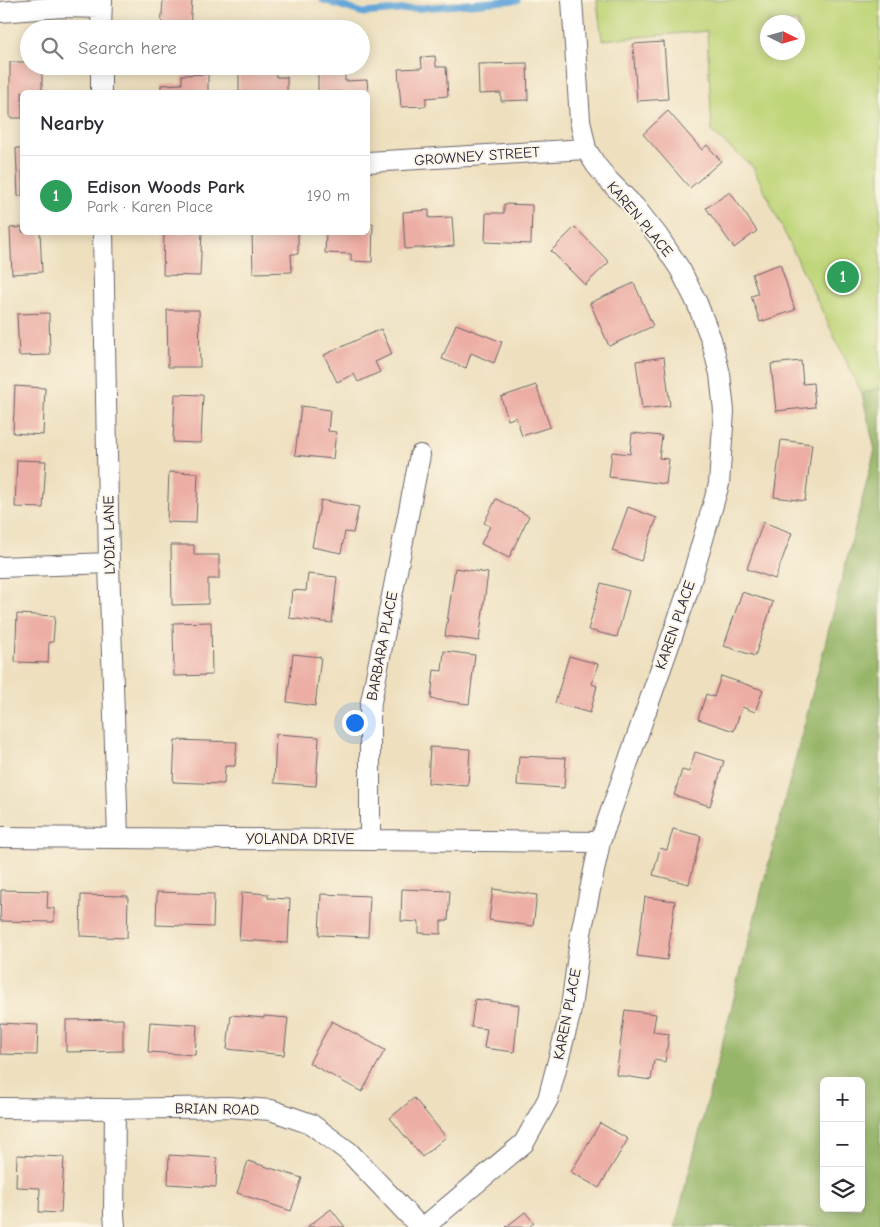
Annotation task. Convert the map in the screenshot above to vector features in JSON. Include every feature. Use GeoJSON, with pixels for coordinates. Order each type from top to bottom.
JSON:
{"type":"FeatureCollection","features":[{"type":"Feature","properties":{"kind":"street","name":"KAREN PLACE"},"geometry":{"type":"LineString","coordinates":[[424,1227],[524,1143],[548,1099],[570,1015],[581,933],[600,842],[688,591],[719,484],[724,411],[720,374],[711,339],[697,303],[680,269],[658,236],[608,180],[586,149],[580,120],[572,0]]}},
{"type":"Feature","properties":{"kind":"street"},"geometry":{"type":"LineString","coordinates":[[0,12],[102,4],[101,20]]}},
{"type":"Feature","properties":{"kind":"street"},"geometry":{"type":"LineString","coordinates":[[101,75],[101,90]]}},
{"type":"Feature","properties":{"kind":"street","name":"GROWNEY STREET"},"geometry":{"type":"LineString","coordinates":[[370,162],[586,149]]}},
{"type":"Feature","properties":{"kind":"street","name":"LYDIA LANE"},"geometry":{"type":"LineString","coordinates":[[103,235],[109,563],[118,837]]}},
{"type":"Feature","properties":{"kind":"street","name":"BARBARA PLACE"},"geometry":{"type":"LineString","coordinates":[[370,839],[370,707],[420,454]]}},
{"type":"Feature","properties":{"kind":"street"},"geometry":{"type":"LineString","coordinates":[[0,567],[109,563]]}},
{"type":"Feature","properties":{"kind":"street","name":"YOLANDA DRIVE"},"geometry":{"type":"LineString","coordinates":[[0,837],[600,842]]}},
{"type":"Feature","properties":{"kind":"street","name":"BRIAN ROAD"},"geometry":{"type":"LineString","coordinates":[[0,1108],[115,1109],[228,1107],[271,1110],[311,1124],[349,1152],[420,1227]]}},
{"type":"Feature","properties":{"kind":"street"},"geometry":{"type":"LineString","coordinates":[[115,1109],[114,1214],[116,1227]]}},
{"type":"Feature","properties":{"kind":"green space"},"geometry":{"type":"Polygon","coordinates":[[[597,0],[880,0],[880,387],[862,394],[753,167],[712,132],[707,31],[602,40],[597,0]]]}},
{"type":"Feature","properties":{"kind":"green space"},"geometry":{"type":"Polygon","coordinates":[[[880,387],[880,1227],[675,1227],[875,450],[862,394],[880,387]]]}},
{"type":"Feature","properties":{"kind":"building"},"geometry":{"type":"Polygon","coordinates":[[[163,0],[192,0],[191,20],[162,20],[163,0]]]}},
{"type":"Feature","properties":{"kind":"building"},"geometry":{"type":"Polygon","coordinates":[[[664,42],[668,99],[637,101],[633,44],[664,42]]]}},
{"type":"Feature","properties":{"kind":"building"},"geometry":{"type":"Polygon","coordinates":[[[435,56],[436,67],[446,67],[448,96],[426,98],[426,106],[401,107],[398,69],[422,68],[421,57],[435,56]]]}},
{"type":"Feature","properties":{"kind":"building"},"geometry":{"type":"Polygon","coordinates":[[[10,62],[20,62],[20,75],[42,75],[42,90],[20,90],[20,118],[10,118],[10,62]]]}},
{"type":"Feature","properties":{"kind":"building"},"geometry":{"type":"Polygon","coordinates":[[[527,63],[528,100],[501,101],[501,93],[479,94],[478,64],[527,63]]]}},
{"type":"Feature","properties":{"kind":"building"},"geometry":{"type":"Polygon","coordinates":[[[182,75],[208,75],[208,90],[161,90],[161,85],[182,84],[182,75]]]}},
{"type":"Feature","properties":{"kind":"building"},"geometry":{"type":"Polygon","coordinates":[[[239,75],[276,75],[276,77],[287,77],[287,90],[239,90],[239,75]]]}},
{"type":"Feature","properties":{"kind":"building"},"geometry":{"type":"Polygon","coordinates":[[[318,75],[345,75],[345,81],[367,80],[368,90],[318,90],[318,75]]]}},
{"type":"Feature","properties":{"kind":"building"},"geometry":{"type":"Polygon","coordinates":[[[668,111],[702,150],[707,145],[721,161],[690,188],[643,134],[668,111]]]}},
{"type":"Feature","properties":{"kind":"building"},"geometry":{"type":"Polygon","coordinates":[[[16,148],[20,148],[20,196],[18,196],[16,148]]]}},
{"type":"Feature","properties":{"kind":"building"},"geometry":{"type":"Polygon","coordinates":[[[730,192],[757,231],[734,248],[706,208],[730,192]]]}},
{"type":"Feature","properties":{"kind":"building"},"geometry":{"type":"Polygon","coordinates":[[[504,204],[532,205],[531,244],[485,242],[486,213],[504,213],[504,204]]]}},
{"type":"Feature","properties":{"kind":"building"},"geometry":{"type":"Polygon","coordinates":[[[429,210],[429,218],[452,217],[454,246],[405,249],[403,212],[429,210]]]}},
{"type":"Feature","properties":{"kind":"building"},"geometry":{"type":"Polygon","coordinates":[[[370,223],[373,223],[372,262],[351,261],[351,254],[325,253],[326,235],[370,235],[370,223]]]}},
{"type":"Feature","properties":{"kind":"building"},"geometry":{"type":"Polygon","coordinates":[[[20,227],[20,235],[40,235],[42,272],[12,274],[10,228],[20,227]]]}},
{"type":"Feature","properties":{"kind":"building"},"geometry":{"type":"Polygon","coordinates":[[[575,227],[609,262],[585,285],[551,251],[575,227]]]}},
{"type":"Feature","properties":{"kind":"building"},"geometry":{"type":"Polygon","coordinates":[[[164,235],[202,235],[200,276],[163,275],[164,235]]]}},
{"type":"Feature","properties":{"kind":"building"},"geometry":{"type":"Polygon","coordinates":[[[252,235],[298,235],[298,254],[291,254],[292,272],[253,273],[252,235]]]}},
{"type":"Feature","properties":{"kind":"building"},"geometry":{"type":"Polygon","coordinates":[[[780,264],[795,310],[760,322],[751,296],[758,294],[752,274],[780,264]]]}},
{"type":"Feature","properties":{"kind":"building"},"geometry":{"type":"Polygon","coordinates":[[[634,283],[653,326],[609,346],[590,303],[634,283]]]}},
{"type":"Feature","properties":{"kind":"building"},"geometry":{"type":"Polygon","coordinates":[[[167,310],[199,310],[200,367],[168,367],[167,310]]]}},
{"type":"Feature","properties":{"kind":"building"},"geometry":{"type":"Polygon","coordinates":[[[49,313],[50,355],[19,356],[17,314],[49,313]]]}},
{"type":"Feature","properties":{"kind":"building"},"geometry":{"type":"Polygon","coordinates":[[[456,324],[502,342],[494,363],[471,353],[466,368],[442,359],[456,324]]]}},
{"type":"Feature","properties":{"kind":"building"},"geometry":{"type":"Polygon","coordinates":[[[381,329],[392,354],[375,362],[380,372],[358,382],[354,374],[337,382],[324,355],[381,329]]]}},
{"type":"Feature","properties":{"kind":"building"},"geometry":{"type":"Polygon","coordinates":[[[664,357],[670,406],[642,409],[636,361],[664,357]]]}},
{"type":"Feature","properties":{"kind":"building"},"geometry":{"type":"Polygon","coordinates":[[[801,361],[803,384],[813,383],[815,407],[776,411],[771,364],[801,361]]]}},
{"type":"Feature","properties":{"kind":"building"},"geometry":{"type":"Polygon","coordinates":[[[536,385],[550,427],[522,436],[516,417],[508,420],[501,397],[536,385]]]}},
{"type":"Feature","properties":{"kind":"building"},"geometry":{"type":"Polygon","coordinates":[[[15,386],[45,388],[43,435],[13,433],[15,386]]]}},
{"type":"Feature","properties":{"kind":"building"},"geometry":{"type":"Polygon","coordinates":[[[175,394],[203,395],[201,443],[173,442],[175,394]]]}},
{"type":"Feature","properties":{"kind":"building"},"geometry":{"type":"Polygon","coordinates":[[[301,406],[330,410],[328,431],[336,432],[333,459],[295,455],[301,406]]]}},
{"type":"Feature","properties":{"kind":"building"},"geometry":{"type":"Polygon","coordinates":[[[632,433],[662,436],[659,458],[669,459],[666,484],[609,477],[612,452],[630,454],[632,433]]]}},
{"type":"Feature","properties":{"kind":"building"},"geometry":{"type":"Polygon","coordinates":[[[781,440],[812,444],[805,501],[774,497],[781,440]]]}},
{"type":"Feature","properties":{"kind":"building"},"geometry":{"type":"Polygon","coordinates":[[[17,460],[46,461],[43,508],[15,507],[17,460]]]}},
{"type":"Feature","properties":{"kind":"building"},"geometry":{"type":"Polygon","coordinates":[[[169,472],[198,473],[196,523],[167,522],[169,472]]]}},
{"type":"Feature","properties":{"kind":"building"},"geometry":{"type":"Polygon","coordinates":[[[496,499],[529,516],[509,558],[481,544],[490,526],[484,523],[496,499]]]}},
{"type":"Feature","properties":{"kind":"building"},"geometry":{"type":"Polygon","coordinates":[[[321,500],[359,507],[353,533],[345,532],[341,553],[312,547],[321,500]]]}},
{"type":"Feature","properties":{"kind":"building"},"geometry":{"type":"Polygon","coordinates":[[[628,507],[657,518],[641,561],[612,551],[628,507]]]}},
{"type":"Feature","properties":{"kind":"building"},"geometry":{"type":"Polygon","coordinates":[[[763,522],[792,533],[775,579],[747,569],[763,522]]]}},
{"type":"Feature","properties":{"kind":"building"},"geometry":{"type":"Polygon","coordinates":[[[171,545],[194,545],[194,555],[219,555],[219,579],[208,579],[208,604],[172,605],[171,545]]]}},
{"type":"Feature","properties":{"kind":"building"},"geometry":{"type":"Polygon","coordinates":[[[455,568],[488,573],[479,641],[445,636],[455,568]]]}},
{"type":"Feature","properties":{"kind":"building"},"geometry":{"type":"Polygon","coordinates":[[[308,574],[337,577],[332,623],[289,618],[292,590],[306,591],[308,574]]]}},
{"type":"Feature","properties":{"kind":"building"},"geometry":{"type":"Polygon","coordinates":[[[601,583],[629,591],[617,637],[588,630],[601,583]]]}},
{"type":"Feature","properties":{"kind":"building"},"geometry":{"type":"Polygon","coordinates":[[[742,592],[773,602],[755,656],[724,646],[742,592]]]}},
{"type":"Feature","properties":{"kind":"building"},"geometry":{"type":"Polygon","coordinates":[[[17,614],[55,616],[53,642],[49,642],[48,663],[15,662],[17,614]]]}},
{"type":"Feature","properties":{"kind":"building"},"geometry":{"type":"Polygon","coordinates":[[[211,622],[212,675],[174,676],[173,623],[211,622]]]}},
{"type":"Feature","properties":{"kind":"building"},"geometry":{"type":"Polygon","coordinates":[[[444,651],[475,655],[469,704],[431,699],[434,670],[442,671],[444,651]]]}},
{"type":"Feature","properties":{"kind":"building"},"geometry":{"type":"Polygon","coordinates":[[[293,654],[321,657],[315,706],[287,702],[293,654]]]}},
{"type":"Feature","properties":{"kind":"building"},"geometry":{"type":"Polygon","coordinates":[[[569,656],[598,664],[592,684],[597,686],[590,713],[555,703],[569,656]]]}},
{"type":"Feature","properties":{"kind":"building"},"geometry":{"type":"Polygon","coordinates":[[[721,676],[763,690],[755,712],[742,707],[734,731],[698,719],[706,694],[714,697],[721,676]]]}},
{"type":"Feature","properties":{"kind":"building"},"geometry":{"type":"Polygon","coordinates":[[[276,734],[319,737],[316,786],[274,783],[276,734]]]}},
{"type":"Feature","properties":{"kind":"building"},"geometry":{"type":"Polygon","coordinates":[[[175,740],[237,742],[235,766],[225,766],[224,784],[173,782],[175,740]]]}},
{"type":"Feature","properties":{"kind":"building"},"geometry":{"type":"Polygon","coordinates":[[[430,747],[470,749],[468,786],[428,783],[430,747]]]}},
{"type":"Feature","properties":{"kind":"building"},"geometry":{"type":"Polygon","coordinates":[[[695,752],[724,761],[710,806],[674,795],[682,770],[689,772],[695,752]]]}},
{"type":"Feature","properties":{"kind":"building"},"geometry":{"type":"Polygon","coordinates":[[[519,756],[566,758],[564,788],[517,785],[519,756]]]}},
{"type":"Feature","properties":{"kind":"building"},"geometry":{"type":"Polygon","coordinates":[[[673,829],[701,836],[689,884],[653,875],[660,848],[667,850],[673,829]]]}},
{"type":"Feature","properties":{"kind":"building"},"geometry":{"type":"Polygon","coordinates":[[[402,889],[450,891],[448,921],[441,921],[441,934],[419,933],[419,922],[401,921],[402,889]]]}},
{"type":"Feature","properties":{"kind":"building"},"geometry":{"type":"Polygon","coordinates":[[[493,889],[537,895],[533,926],[489,920],[493,889]]]}},
{"type":"Feature","properties":{"kind":"building"},"geometry":{"type":"Polygon","coordinates":[[[1,890],[48,891],[47,908],[54,908],[54,922],[0,921],[1,890]]]}},
{"type":"Feature","properties":{"kind":"building"},"geometry":{"type":"Polygon","coordinates":[[[157,892],[214,894],[213,927],[156,925],[157,892]]]}},
{"type":"Feature","properties":{"kind":"building"},"geometry":{"type":"Polygon","coordinates":[[[242,892],[268,894],[268,898],[290,899],[288,943],[239,940],[242,892]]]}},
{"type":"Feature","properties":{"kind":"building"},"geometry":{"type":"Polygon","coordinates":[[[321,894],[370,896],[368,937],[319,935],[321,894]]]}},
{"type":"Feature","properties":{"kind":"building"},"geometry":{"type":"Polygon","coordinates":[[[81,895],[128,896],[127,938],[80,936],[81,895]]]}},
{"type":"Feature","properties":{"kind":"building"},"geometry":{"type":"Polygon","coordinates":[[[645,897],[675,901],[667,960],[637,956],[645,897]]]}},
{"type":"Feature","properties":{"kind":"building"},"geometry":{"type":"Polygon","coordinates":[[[475,999],[519,1005],[514,1052],[484,1048],[487,1029],[471,1027],[475,999]]]}},
{"type":"Feature","properties":{"kind":"building"},"geometry":{"type":"Polygon","coordinates":[[[625,1010],[656,1014],[653,1032],[669,1034],[665,1062],[654,1060],[651,1080],[616,1075],[625,1010]]]}},
{"type":"Feature","properties":{"kind":"building"},"geometry":{"type":"Polygon","coordinates":[[[231,1015],[288,1018],[284,1055],[227,1049],[231,1015]]]}},
{"type":"Feature","properties":{"kind":"building"},"geometry":{"type":"Polygon","coordinates":[[[123,1019],[123,1051],[66,1052],[66,1020],[123,1019]]]}},
{"type":"Feature","properties":{"kind":"building"},"geometry":{"type":"Polygon","coordinates":[[[332,1021],[385,1050],[362,1092],[309,1063],[332,1021]]]}},
{"type":"Feature","properties":{"kind":"building"},"geometry":{"type":"Polygon","coordinates":[[[150,1022],[197,1025],[195,1055],[148,1052],[150,1022]]]}},
{"type":"Feature","properties":{"kind":"building"},"geometry":{"type":"Polygon","coordinates":[[[0,1023],[38,1025],[37,1055],[0,1054],[0,1023]]]}},
{"type":"Feature","properties":{"kind":"building"},"geometry":{"type":"Polygon","coordinates":[[[414,1098],[446,1137],[422,1157],[390,1118],[414,1098]]]}},
{"type":"Feature","properties":{"kind":"building"},"geometry":{"type":"Polygon","coordinates":[[[600,1123],[628,1139],[599,1188],[571,1172],[600,1123]]]}},
{"type":"Feature","properties":{"kind":"building"},"geometry":{"type":"Polygon","coordinates":[[[17,1155],[64,1157],[61,1213],[39,1212],[40,1188],[16,1187],[17,1155]]]}},
{"type":"Feature","properties":{"kind":"building"},"geometry":{"type":"Polygon","coordinates":[[[169,1155],[217,1158],[216,1187],[168,1184],[169,1155]]]}},
{"type":"Feature","properties":{"kind":"building"},"geometry":{"type":"Polygon","coordinates":[[[248,1161],[302,1178],[291,1211],[237,1193],[248,1161]]]}},
{"type":"Feature","properties":{"kind":"building"},"geometry":{"type":"Polygon","coordinates":[[[331,1209],[345,1227],[307,1227],[331,1209]]]}},
{"type":"Feature","properties":{"kind":"building"},"geometry":{"type":"Polygon","coordinates":[[[525,1212],[534,1223],[529,1227],[506,1227],[525,1212]]]}},
{"type":"Feature","properties":{"kind":"waterway"},"geometry":{"type":"LineString","coordinates":[[323,0],[363,13],[517,0]]}},
{"type":"Feature","properties":{"kind":"place","name":"Edison Woods Park"},"geometry":{"type":"Point","coordinates":[843,277]}}]}
